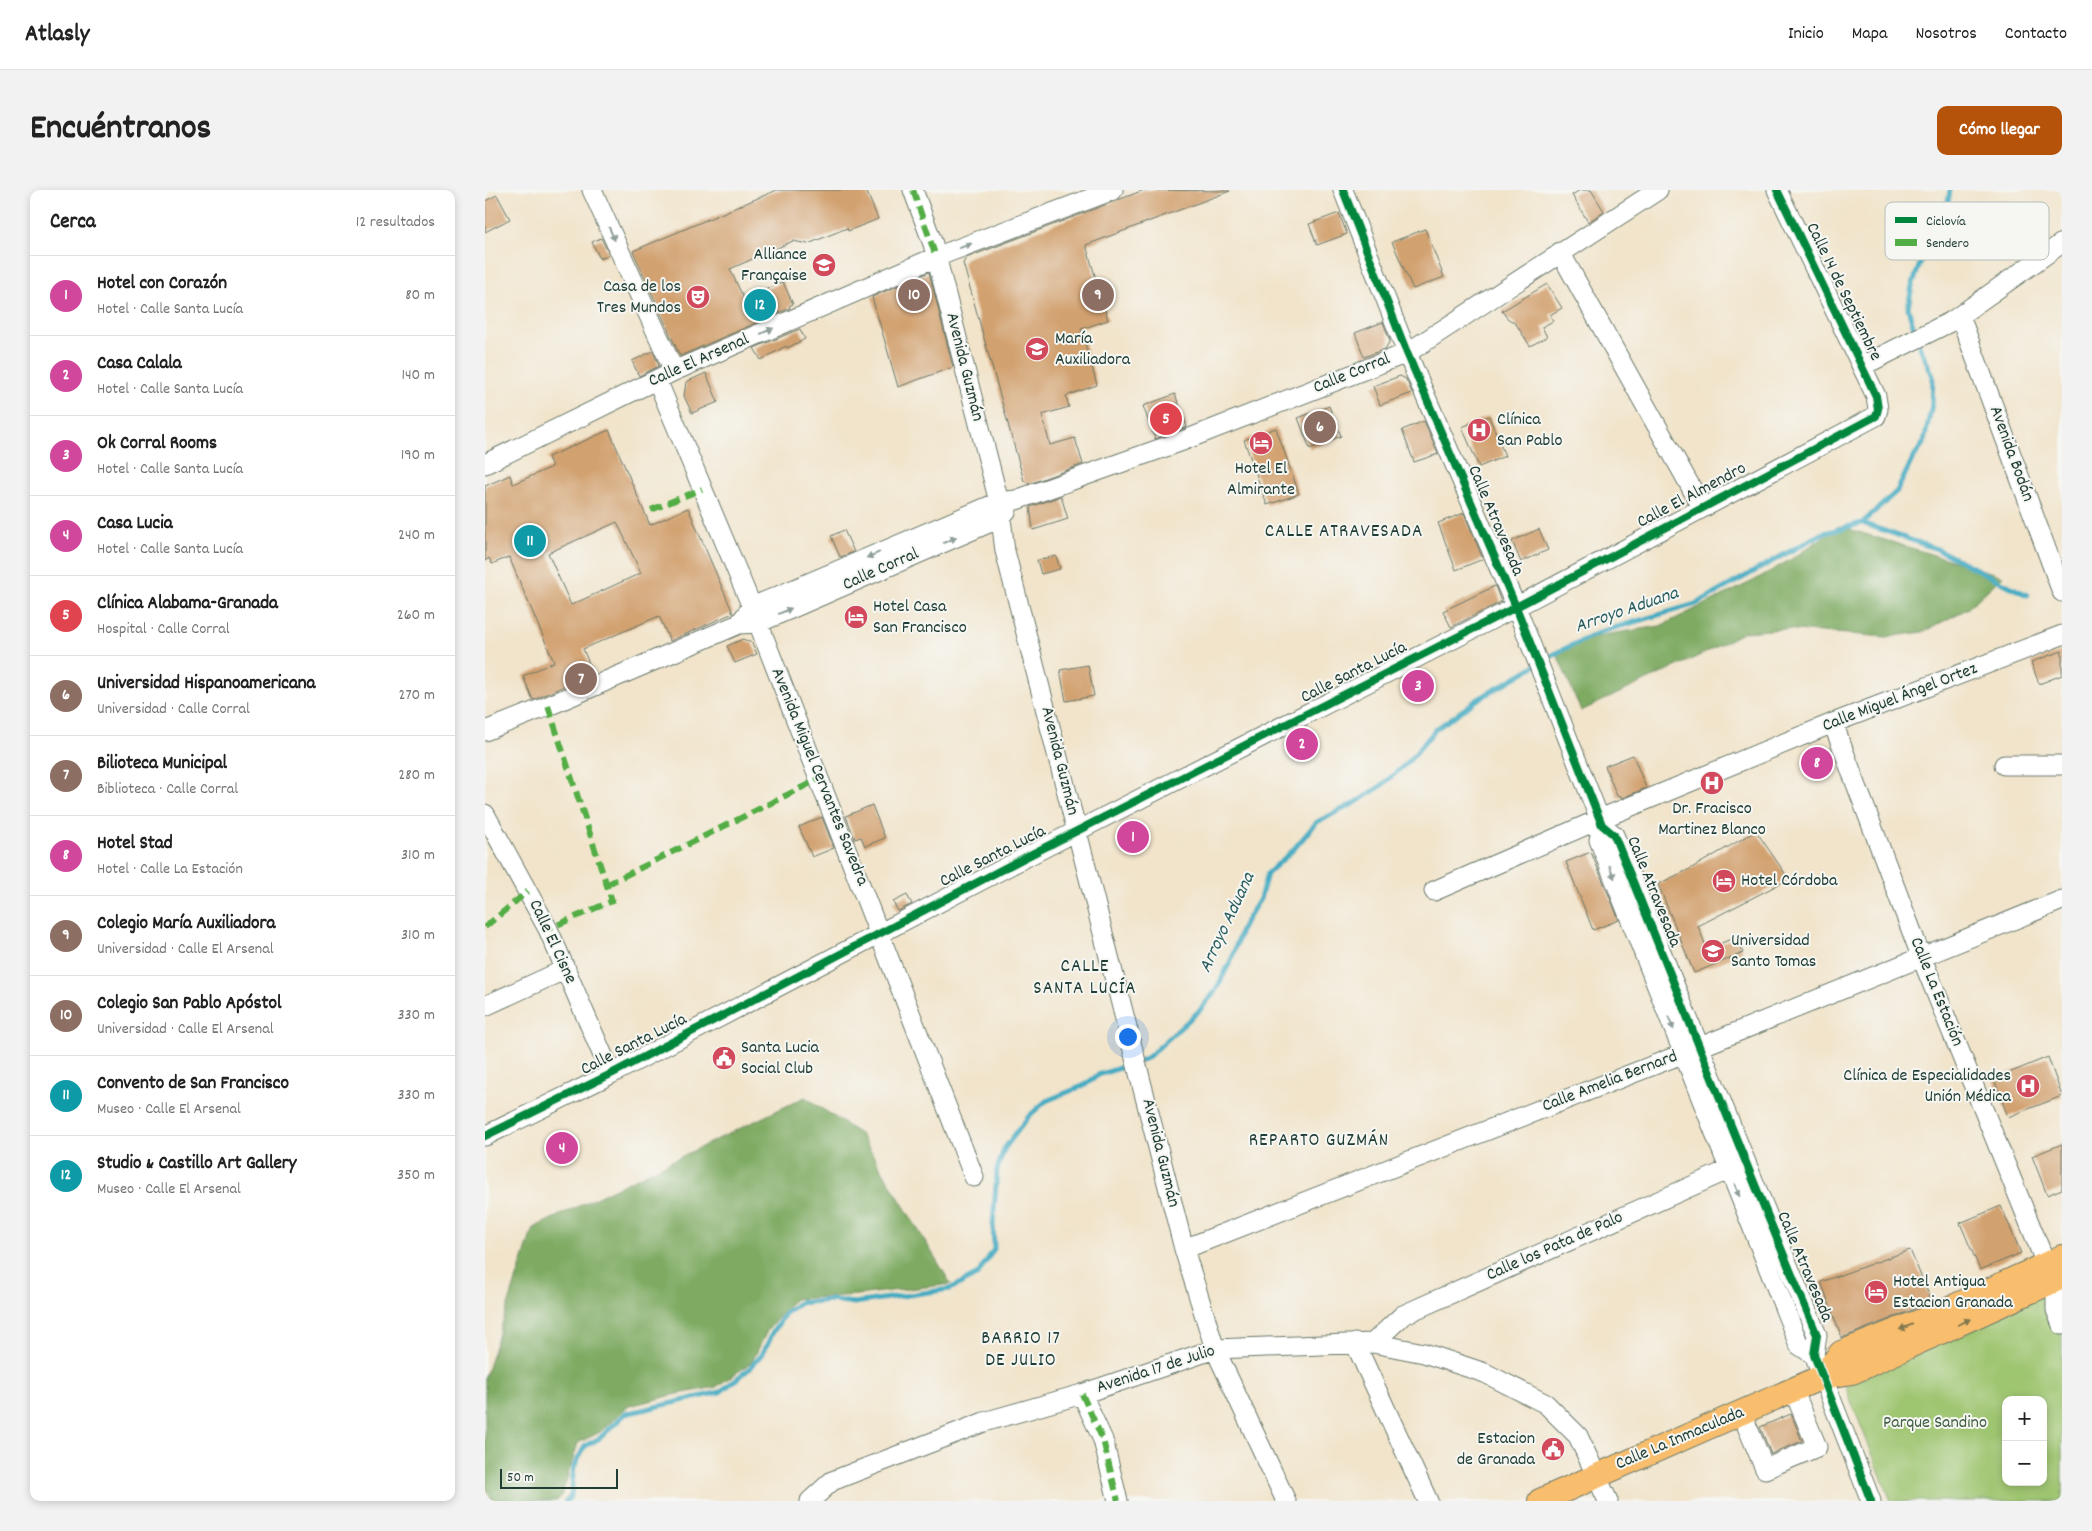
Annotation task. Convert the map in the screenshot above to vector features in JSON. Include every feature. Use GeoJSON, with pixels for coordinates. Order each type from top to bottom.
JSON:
{"type":"FeatureCollection","features":[{"type":"Feature","properties":{"kind":"main road","name":"Calle La Inmaculada"},"geometry":{"type":"LineString","coordinates":[[1540,1501],[1793,1390],[1818,1366],[1852,1372],[1933,1326],[2057,1276]]}},
{"type":"Feature","properties":{"kind":"street"},"geometry":{"type":"LineString","coordinates":[[592,190],[674,371]]}},
{"type":"Feature","properties":{"kind":"street","name":"Avenida Guzmán"},"geometry":{"type":"LineString","coordinates":[[913,190],[936,257],[1005,506],[1005,552],[1184,1249],[1215,1349],[1286,1501]]}},
{"type":"Feature","properties":{"kind":"street","name":"Calle El Arsenal"},"geometry":{"type":"LineString","coordinates":[[485,464],[674,371],[936,257],[1113,190]]}},
{"type":"Feature","properties":{"kind":"street","name":"Calle Atravesada"},"geometry":{"type":"LineString","coordinates":[[1343,190],[1407,353],[1516,607],[1558,711],[1601,822],[1599,840],[1645,934],[1692,1050],[1736,1166],[1768,1268],[1799,1344],[1818,1366],[1871,1501]]}},
{"type":"Feature","properties":{"kind":"street","name":"Calle Corral"},"geometry":{"type":"LineString","coordinates":[[485,731],[739,624],[755,615],[1005,506],[1185,440],[1407,353],[1658,190]]}},
{"type":"Feature","properties":{"kind":"street","name":"Calle 14 de Septiembre"},"geometry":{"type":"LineString","coordinates":[[1777,190],[1876,396],[1878,409]]}},
{"type":"Feature","properties":{"kind":"street"},"geometry":{"type":"LineString","coordinates":[[2049,252],[2062,243]]}},
{"type":"Feature","properties":{"kind":"street"},"geometry":{"type":"LineString","coordinates":[[1560,252],[1702,507]]}},
{"type":"Feature","properties":{"kind":"street"},"geometry":{"type":"LineString","coordinates":[[1862,366],[1956,318],[2038,260]]}},
{"type":"Feature","properties":{"kind":"street","name":"Avenida Bodán"},"geometry":{"type":"LineString","coordinates":[[1956,318],[2062,592]]}},
{"type":"Feature","properties":{"kind":"street","name":"Avenida Miguel Cervantes Savedra"},"geometry":{"type":"LineString","coordinates":[[657,380],[755,615],[881,933],[974,1177]]}},
{"type":"Feature","properties":{"kind":"street","name":"Calle El Almendro"},"geometry":{"type":"LineString","coordinates":[[1516,607],[1875,416],[1878,409]]}},
{"type":"Feature","properties":{"kind":"street","name":"Calle Santa Lucía"},"geometry":{"type":"LineString","coordinates":[[485,1136],[611,1074],[1516,607]]}},
{"type":"Feature","properties":{"kind":"street","name":"Calle Miguel Ángel Ortez"},"geometry":{"type":"LineString","coordinates":[[1434,891],[1833,723],[2062,635]]}},
{"type":"Feature","properties":{"kind":"street","name":"Calle La Estación"},"geometry":{"type":"LineString","coordinates":[[1833,723],[1921,956],[2057,1276],[2056,1310],[2062,1325]]}},
{"type":"Feature","properties":{"kind":"street"},"geometry":{"type":"LineString","coordinates":[[2004,765],[2062,765]]}},
{"type":"Feature","properties":{"kind":"street","name":"Calle El Cisne"},"geometry":{"type":"LineString","coordinates":[[485,814],[548,929],[611,1074]]}},
{"type":"Feature","properties":{"kind":"street","name":"Calle Amelia Bernard"},"geometry":{"type":"LineString","coordinates":[[1184,1249],[1692,1050],[2062,900]]}},
{"type":"Feature","properties":{"kind":"street"},"geometry":{"type":"LineString","coordinates":[[485,1006],[566,968]]}},
{"type":"Feature","properties":{"kind":"street","name":"Calle Atravesada"},"geometry":{"type":"LineString","coordinates":[[1736,1166],[1786,1261],[1817,1335],[1818,1366]]}},
{"type":"Feature","properties":{"kind":"street","name":"Calle los Pata de Palo"},"geometry":{"type":"LineString","coordinates":[[1364,1343],[1403,1315],[1736,1166]]}},
{"type":"Feature","properties":{"kind":"street"},"geometry":{"type":"LineString","coordinates":[[1768,1268],[1786,1261]]}},
{"type":"Feature","properties":{"kind":"street"},"geometry":{"type":"LineString","coordinates":[[1364,1343],[1428,1501]]}},
{"type":"Feature","properties":{"kind":"street","name":"Avenida 17 de Julio"},"geometry":{"type":"LineString","coordinates":[[809,1501],[832,1481],[984,1422],[1082,1394],[1215,1349],[1364,1343],[1424,1353],[1485,1373],[1546,1404],[1577,1436],[1608,1501]]}},
{"type":"Feature","properties":{"kind":"street"},"geometry":{"type":"LineString","coordinates":[[1741,1412],[1765,1469],[1817,1447],[1793,1390]]}},
{"type":"Feature","properties":{"kind":"street"},"geometry":{"type":"LineString","coordinates":[[1082,1394],[1103,1440],[1118,1501]]}},
{"type":"Feature","properties":{"kind":"green space"},"geometry":{"type":"Polygon","coordinates":[[[1839,526],[2003,576],[1967,609],[1923,632],[1886,637],[1783,629],[1744,632],[1703,654],[1581,711],[1556,652],[1597,636],[1660,626],[1753,581],[1793,558],[1839,526]]]}},
{"type":"Feature","properties":{"kind":"green space"},"geometry":{"type":"Polygon","coordinates":[[[805,1097],[861,1135],[951,1284],[857,1295],[794,1299],[767,1331],[752,1362],[716,1387],[629,1406],[600,1432],[578,1443],[562,1494],[557,1501],[493,1501],[485,1486],[485,1377],[533,1228],[805,1097]]]}},
{"type":"Feature","properties":{"kind":"green space","name":"Parque Sandino"},"geometry":{"type":"Polygon","coordinates":[[[2045,1294],[2062,1333],[2062,1501],[1891,1501],[1845,1386],[2045,1294]]]}},
{"type":"Feature","properties":{"kind":"building","name":"Casa de los Tres Mundos"},"geometry":{"type":"Polygon","coordinates":[[[777,190],[866,190],[878,219],[848,231],[847,228],[808,244],[793,241],[730,269],[744,299],[783,282],[793,304],[789,306],[790,308],[680,356],[633,251],[777,190]]]}},
{"type":"Feature","properties":{"kind":"building","name":"María Auxiliadora"},"geometry":{"type":"Polygon","coordinates":[[[1144,190],[1230,191],[1086,245],[1108,320],[1081,329],[1097,385],[1066,396],[1069,407],[1042,415],[1050,445],[1075,438],[1083,464],[1029,484],[1024,481],[963,263],[966,258],[1144,190]]]}},
{"type":"Feature","properties":{"kind":"building"},"geometry":{"type":"Polygon","coordinates":[[[1580,190],[1591,190],[1604,211],[1588,222],[1572,195],[1580,190]]]}},
{"type":"Feature","properties":{"kind":"building"},"geometry":{"type":"Polygon","coordinates":[[[497,195],[510,219],[485,232],[485,201],[497,195]]]}},
{"type":"Feature","properties":{"kind":"building"},"geometry":{"type":"Polygon","coordinates":[[[1339,213],[1347,234],[1317,245],[1309,224],[1339,213]]]}},
{"type":"Feature","properties":{"kind":"building"},"geometry":{"type":"Polygon","coordinates":[[[1425,229],[1444,277],[1413,289],[1392,242],[1425,229]]]}},
{"type":"Feature","properties":{"kind":"building"},"geometry":{"type":"Polygon","coordinates":[[[601,238],[609,254],[600,259],[592,242],[601,238]]]}},
{"type":"Feature","properties":{"kind":"building"},"geometry":{"type":"Polygon","coordinates":[[[929,272],[953,367],[898,387],[872,297],[929,272]]]}},
{"type":"Feature","properties":{"kind":"building"},"geometry":{"type":"Polygon","coordinates":[[[1547,284],[1562,308],[1550,315],[1553,321],[1542,327],[1547,337],[1530,346],[1516,324],[1507,318],[1502,311],[1547,284]]]}},
{"type":"Feature","properties":{"kind":"building"},"geometry":{"type":"Polygon","coordinates":[[[1383,322],[1390,341],[1385,349],[1364,357],[1355,333],[1383,322]]]}},
{"type":"Feature","properties":{"kind":"building"},"geometry":{"type":"Polygon","coordinates":[[[800,329],[805,339],[787,348],[786,346],[761,360],[754,348],[800,329]]]}},
{"type":"Feature","properties":{"kind":"building"},"geometry":{"type":"Polygon","coordinates":[[[653,351],[659,366],[639,376],[632,361],[653,351]]]}},
{"type":"Feature","properties":{"kind":"building"},"geometry":{"type":"Polygon","coordinates":[[[706,373],[718,402],[692,413],[684,396],[686,382],[706,373]]]}},
{"type":"Feature","properties":{"kind":"building"},"geometry":{"type":"Polygon","coordinates":[[[1400,376],[1406,379],[1412,393],[1380,405],[1373,386],[1400,376]]]}},
{"type":"Feature","properties":{"kind":"building"},"geometry":{"type":"Polygon","coordinates":[[[1175,394],[1187,427],[1155,439],[1143,406],[1175,394]]]}},
{"type":"Feature","properties":{"kind":"building"},"geometry":{"type":"Polygon","coordinates":[[[1329,406],[1341,436],[1310,449],[1298,418],[1329,406]]]}},
{"type":"Feature","properties":{"kind":"building"},"geometry":{"type":"Polygon","coordinates":[[[1489,416],[1505,456],[1479,467],[1462,427],[1489,416]]]}},
{"type":"Feature","properties":{"kind":"building"},"geometry":{"type":"Polygon","coordinates":[[[1424,421],[1438,454],[1414,462],[1402,430],[1424,421]]]}},
{"type":"Feature","properties":{"kind":"building"},"geometry":{"type":"Polygon","coordinates":[[[1276,428],[1299,494],[1267,505],[1244,440],[1276,428]]]}},
{"type":"Feature","properties":{"kind":"building"},"geometry":{"type":"Polygon","coordinates":[[[609,430],[650,525],[688,508],[733,613],[670,641],[659,616],[583,649],[593,673],[533,700],[523,676],[554,662],[509,557],[492,564],[489,558],[485,561],[485,486],[510,475],[513,484],[552,467],[548,457],[609,430]],[[617,522],[548,553],[571,605],[641,573],[617,522]]]}},
{"type":"Feature","properties":{"kind":"building"},"geometry":{"type":"Polygon","coordinates":[[[1061,496],[1068,519],[1033,530],[1030,507],[1061,496]]]}},
{"type":"Feature","properties":{"kind":"building"},"geometry":{"type":"Polygon","coordinates":[[[1464,513],[1483,559],[1456,570],[1438,523],[1464,513]]]}},
{"type":"Feature","properties":{"kind":"building"},"geometry":{"type":"Polygon","coordinates":[[[1539,529],[1548,550],[1521,562],[1512,541],[1539,529]]]}},
{"type":"Feature","properties":{"kind":"building"},"geometry":{"type":"Polygon","coordinates":[[[844,530],[854,552],[840,557],[831,536],[844,530]]]}},
{"type":"Feature","properties":{"kind":"building"},"geometry":{"type":"Polygon","coordinates":[[[1056,556],[1060,569],[1041,574],[1037,560],[1056,556]]]}},
{"type":"Feature","properties":{"kind":"building"},"geometry":{"type":"Polygon","coordinates":[[[1495,586],[1501,602],[1451,627],[1443,611],[1495,586]]]}},
{"type":"Feature","properties":{"kind":"building"},"geometry":{"type":"Polygon","coordinates":[[[743,639],[752,643],[757,654],[735,663],[727,646],[743,639]]]}},
{"type":"Feature","properties":{"kind":"building"},"geometry":{"type":"Polygon","coordinates":[[[2062,651],[2062,675],[2039,684],[2031,662],[2062,651]]]}},
{"type":"Feature","properties":{"kind":"building"},"geometry":{"type":"Polygon","coordinates":[[[1088,665],[1094,696],[1066,701],[1060,670],[1088,665]]]}},
{"type":"Feature","properties":{"kind":"building"},"geometry":{"type":"Polygon","coordinates":[[[1633,755],[1646,788],[1622,798],[1617,796],[1605,766],[1633,755]]]}},
{"type":"Feature","properties":{"kind":"building"},"geometry":{"type":"Polygon","coordinates":[[[872,805],[885,838],[865,846],[861,837],[855,839],[846,816],[872,805]]]}},
{"type":"Feature","properties":{"kind":"building"},"geometry":{"type":"Polygon","coordinates":[[[822,817],[834,848],[812,857],[799,827],[822,817]]]}},
{"type":"Feature","properties":{"kind":"building","name":"Hotel Córdoba"},"geometry":{"type":"Polygon","coordinates":[[[1756,831],[1789,879],[1698,926],[1707,949],[1736,937],[1743,953],[1694,973],[1658,884],[1690,869],[1756,831]]]}},
{"type":"Feature","properties":{"kind":"building"},"geometry":{"type":"Polygon","coordinates":[[[1591,852],[1619,920],[1593,930],[1566,862],[1591,852]]]}},
{"type":"Feature","properties":{"kind":"building"},"geometry":{"type":"Polygon","coordinates":[[[907,895],[912,904],[898,911],[893,902],[907,895]]]}},
{"type":"Feature","properties":{"kind":"building","name":"Clínica de Especialidades Unión Médica"},"geometry":{"type":"Polygon","coordinates":[[[2048,1057],[2062,1096],[2008,1117],[1994,1079],[2048,1057]]]}},
{"type":"Feature","properties":{"kind":"building"},"geometry":{"type":"Polygon","coordinates":[[[2062,1144],[2062,1189],[2047,1195],[2032,1156],[2062,1144]]]}},
{"type":"Feature","properties":{"kind":"building"},"geometry":{"type":"Polygon","coordinates":[[[2001,1206],[2021,1253],[1980,1270],[1960,1223],[2001,1206]]]}},
{"type":"Feature","properties":{"kind":"building","name":"Hotel Antigua Estacion Granada"},"geometry":{"type":"Polygon","coordinates":[[[1910,1250],[1932,1302],[1842,1338],[1821,1282],[1910,1250]]]}},
{"type":"Feature","properties":{"kind":"building"},"geometry":{"type":"Polygon","coordinates":[[[1791,1414],[1802,1441],[1771,1454],[1760,1427],[1791,1414]]]}},
{"type":"Feature","properties":{"kind":"waterway","name":"Arroyo Aduana"},"geometry":{"type":"LineString","coordinates":[[1948,202],[1950,190]]}},
{"type":"Feature","properties":{"kind":"waterway","name":"Arroyo Aduana"},"geometry":{"type":"LineString","coordinates":[[1916,335],[1908,308],[1912,286],[1921,260]]}},
{"type":"Feature","properties":{"kind":"waterway","name":"Arroyo Aduana"},"geometry":{"type":"LineString","coordinates":[[1139,1061],[1147,1058],[1200,1010],[1216,990],[1232,958],[1242,927],[1260,899],[1267,874],[1293,850],[1317,822],[1355,803],[1381,786],[1409,761],[1436,729],[1477,700],[1558,652],[1600,632],[1696,604],[1821,534],[1862,523],[1897,491],[1912,460],[1924,442],[1932,404],[1933,376],[1918,343]]}},
{"type":"Feature","properties":{"kind":"waterway"},"geometry":{"type":"LineString","coordinates":[[1862,523],[1937,549],[2027,595]]}},
{"type":"Feature","properties":{"kind":"waterway","name":"Arroyo Aduana"},"geometry":{"type":"LineString","coordinates":[[566,1501],[571,1496],[574,1467],[585,1446],[600,1438],[625,1414],[720,1392],[749,1369],[762,1355],[773,1332],[786,1312],[799,1303],[831,1300],[854,1303],[950,1289],[978,1274],[994,1249],[993,1224],[997,1170],[1004,1149],[1029,1116],[1046,1101],[1085,1085],[1098,1075],[1132,1064]]}},
{"type":"Feature","properties":{"kind":"marked path"},"geometry":{"type":"LineString","coordinates":[[913,190],[936,257]]}},
{"type":"Feature","properties":{"kind":"marked path"},"geometry":{"type":"LineString","coordinates":[[651,510],[702,489]]}},
{"type":"Feature","properties":{"kind":"marked path"},"geometry":{"type":"LineString","coordinates":[[548,706],[612,901],[548,929]]}},
{"type":"Feature","properties":{"kind":"marked path"},"geometry":{"type":"LineString","coordinates":[[606,885],[819,779]]}},
{"type":"Feature","properties":{"kind":"marked path"},"geometry":{"type":"LineString","coordinates":[[485,927],[528,891]]}},
{"type":"Feature","properties":{"kind":"marked path"},"geometry":{"type":"LineString","coordinates":[[1082,1394],[1103,1440],[1118,1501]]}},
{"type":"Feature","properties":{"kind":"cycle path"},"geometry":{"type":"LineString","coordinates":[[1343,190],[1407,353],[1516,607],[1602,825],[1614,835],[1817,1335],[1814,1355],[1871,1501]]}},
{"type":"Feature","properties":{"kind":"cycle path"},"geometry":{"type":"LineString","coordinates":[[485,1136],[611,1074],[1022,859],[1516,607],[1876,416],[1878,409],[1876,396],[1777,190]]}},
{"type":"Feature","properties":{"kind":"place","name":"Alliance Française"},"geometry":{"type":"Point","coordinates":[824,265]}},
{"type":"Feature","properties":{"kind":"place","name":"Colegio San Pablo Apóstol"},"geometry":{"type":"Point","coordinates":[914,295]}},
{"type":"Feature","properties":{"kind":"place","name":"Colegio María Auxiliadora"},"geometry":{"type":"Point","coordinates":[1098,295]}},
{"type":"Feature","properties":{"kind":"place","name":"Casa de los Tres Mundos"},"geometry":{"type":"Point","coordinates":[698,297]}},
{"type":"Feature","properties":{"kind":"place","name":"Studio & Castillo Art Gallery"},"geometry":{"type":"Point","coordinates":[760,305]}},
{"type":"Feature","properties":{"kind":"place","name":"María Auxiliadora"},"geometry":{"type":"Point","coordinates":[1037,349]}},
{"type":"Feature","properties":{"kind":"place","name":"Clínica Alabama-Granada"},"geometry":{"type":"Point","coordinates":[1166,419]}},
{"type":"Feature","properties":{"kind":"place","name":"Universidad Hispanoamericana"},"geometry":{"type":"Point","coordinates":[1320,427]}},
{"type":"Feature","properties":{"kind":"place","name":"Clínica San Pablo"},"geometry":{"type":"Point","coordinates":[1479,430]}},
{"type":"Feature","properties":{"kind":"place","name":"Hotel El Almirante"},"geometry":{"type":"Point","coordinates":[1261,443]}},
{"type":"Feature","properties":{"kind":"place","name":"Convento de San Francisco"},"geometry":{"type":"Point","coordinates":[530,541]}},
{"type":"Feature","properties":{"kind":"place","name":"Hotel Casa San Francisco"},"geometry":{"type":"Point","coordinates":[856,617]}},
{"type":"Feature","properties":{"kind":"place","name":"Bilioteca Municipal"},"geometry":{"type":"Point","coordinates":[581,679]}},
{"type":"Feature","properties":{"kind":"place","name":"Ok Corral Rooms"},"geometry":{"type":"Point","coordinates":[1418,686]}},
{"type":"Feature","properties":{"kind":"place","name":"Casa Calala"},"geometry":{"type":"Point","coordinates":[1302,744]}},
{"type":"Feature","properties":{"kind":"place","name":"Hotel Stad"},"geometry":{"type":"Point","coordinates":[1817,763]}},
{"type":"Feature","properties":{"kind":"place","name":"Dr. Fracisco Martinez Blanco"},"geometry":{"type":"Point","coordinates":[1712,783]}},
{"type":"Feature","properties":{"kind":"place","name":"Hotel con Corazón"},"geometry":{"type":"Point","coordinates":[1133,837]}},
{"type":"Feature","properties":{"kind":"place","name":"Hotel Córdoba"},"geometry":{"type":"Point","coordinates":[1724,881]}},
{"type":"Feature","properties":{"kind":"place","name":"Universidad Santo Tomas"},"geometry":{"type":"Point","coordinates":[1713,951]}},
{"type":"Feature","properties":{"kind":"place","name":"Santa Lucia Social Club"},"geometry":{"type":"Point","coordinates":[724,1058]}},
{"type":"Feature","properties":{"kind":"place","name":"Clínica de Especialidades Unión Médica"},"geometry":{"type":"Point","coordinates":[2028,1086]}},
{"type":"Feature","properties":{"kind":"place","name":"Casa Lucia"},"geometry":{"type":"Point","coordinates":[562,1148]}},
{"type":"Feature","properties":{"kind":"place","name":"Hotel Antigua Estacion Granada"},"geometry":{"type":"Point","coordinates":[1876,1292]}},
{"type":"Feature","properties":{"kind":"place","name":"Estacion de Granada"},"geometry":{"type":"Point","coordinates":[1553,1449]}},
{"type":"Feature","properties":{"kind":"district","name":"CALLE ATRAVESADA"},"geometry":{"type":"Point","coordinates":[1344,532]}},
{"type":"Feature","properties":{"kind":"district","name":"CALLE SANTA LUCÍA"},"geometry":{"type":"Point","coordinates":[1085,978]}},
{"type":"Feature","properties":{"kind":"district","name":"REPARTO GUZMÁN"},"geometry":{"type":"Point","coordinates":[1319,1141]}},
{"type":"Feature","properties":{"kind":"district","name":"BARRIO 17 DE JULIO"},"geometry":{"type":"Point","coordinates":[1021,1350]}}]}
